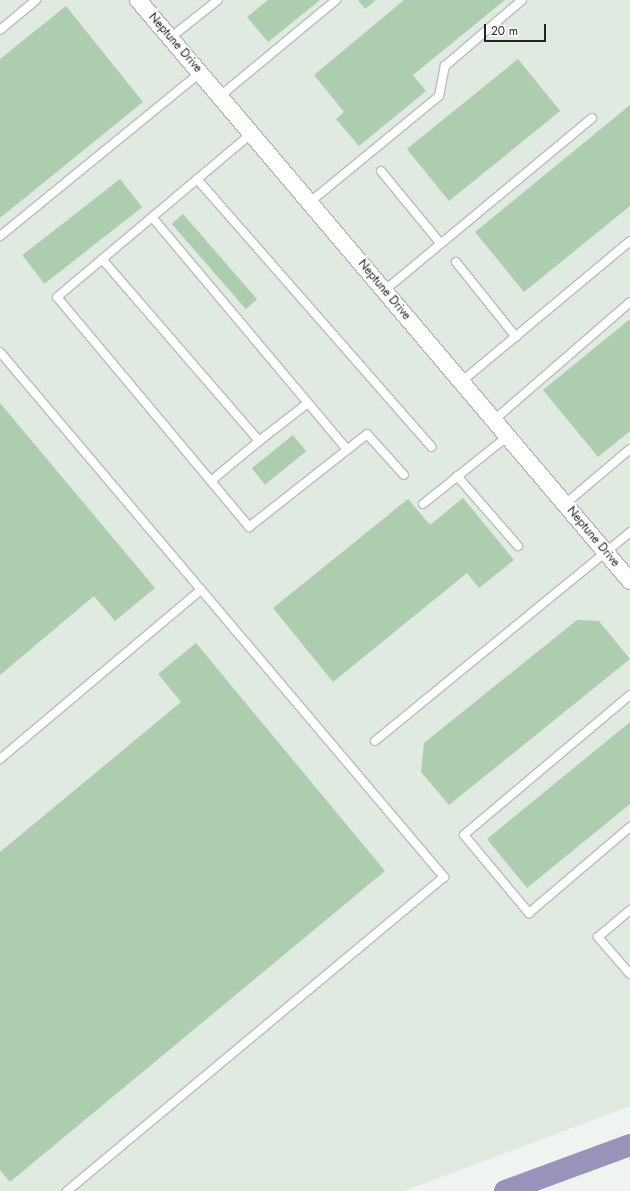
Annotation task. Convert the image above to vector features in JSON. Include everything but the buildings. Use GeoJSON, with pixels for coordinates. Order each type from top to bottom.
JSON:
{"type":"FeatureCollection","features":[{"type":"Feature","properties":{"kind":"street","name":"Neptune Drive"},"geometry":{"type":"LineString","coordinates":[[138,0],[630,581]]}},
{"type":"Feature","properties":{"kind":"lane"},"geometry":{"type":"LineString","coordinates":[[0,30],[36,0]]}},
{"type":"Feature","properties":{"kind":"lane"},"geometry":{"type":"LineString","coordinates":[[170,38],[218,0]]}},
{"type":"Feature","properties":{"kind":"lane"},"geometry":{"type":"LineString","coordinates":[[220,96],[336,0]]}},
{"type":"Feature","properties":{"kind":"lane"},"geometry":{"type":"LineString","coordinates":[[310,202],[439,96],[445,66],[522,0]]}},
{"type":"Feature","properties":{"kind":"lane"},"geometry":{"type":"LineString","coordinates":[[0,236],[200,73]]}},
{"type":"Feature","properties":{"kind":"lane"},"geometry":{"type":"LineString","coordinates":[[385,290],[592,118]]}},
{"type":"Feature","properties":{"kind":"lane"},"geometry":{"type":"LineString","coordinates":[[252,134],[57,297],[249,527],[367,434],[404,475]]}},
{"type":"Feature","properties":{"kind":"lane"},"geometry":{"type":"LineString","coordinates":[[380,171],[441,244]]}},
{"type":"Feature","properties":{"kind":"lane"},"geometry":{"type":"LineString","coordinates":[[197,179],[432,447]]}},
{"type":"Feature","properties":{"kind":"lane"},"geometry":{"type":"LineString","coordinates":[[152,217],[347,449]]}},
{"type":"Feature","properties":{"kind":"lane"},"geometry":{"type":"LineString","coordinates":[[462,382],[630,241]]}},
{"type":"Feature","properties":{"kind":"lane"},"geometry":{"type":"LineString","coordinates":[[102,259],[260,441]]}},
{"type":"Feature","properties":{"kind":"lane"},"geometry":{"type":"LineString","coordinates":[[456,262],[516,337]]}},
{"type":"Feature","properties":{"kind":"lane"},"geometry":{"type":"LineString","coordinates":[[494,420],[630,302]]}},
{"type":"Feature","properties":{"kind":"lane"},"geometry":{"type":"LineString","coordinates":[[0,352],[444,877],[67,1191]]}},
{"type":"Feature","properties":{"kind":"lane"},"geometry":{"type":"LineString","coordinates":[[211,481],[308,403]]}},
{"type":"Feature","properties":{"kind":"lane"},"geometry":{"type":"LineString","coordinates":[[422,504],[508,436]]}},
{"type":"Feature","properties":{"kind":"lane"},"geometry":{"type":"LineString","coordinates":[[565,504],[630,449]]}},
{"type":"Feature","properties":{"kind":"lane"},"geometry":{"type":"LineString","coordinates":[[457,476],[518,546]]}},
{"type":"Feature","properties":{"kind":"lane"},"geometry":{"type":"LineString","coordinates":[[375,741],[630,532]]}},
{"type":"Feature","properties":{"kind":"lane"},"geometry":{"type":"LineString","coordinates":[[0,760],[201,590]]}},
{"type":"Feature","properties":{"kind":"lane"},"geometry":{"type":"LineString","coordinates":[[630,695],[464,835],[529,913],[630,827]]}},
{"type":"Feature","properties":{"kind":"lane"},"geometry":{"type":"LineString","coordinates":[[630,910],[598,937],[630,974]]}},
{"type":"Feature","properties":{"kind":"shaded area"},"geometry":{"type":"Polygon","coordinates":[[[0,0],[630,0],[630,1106],[404,1191],[0,1191],[0,0]]]}},
{"type":"Feature","properties":{"kind":"waterway"},"geometry":{"type":"LineString","coordinates":[[505,1191],[630,1145]]}}]}
